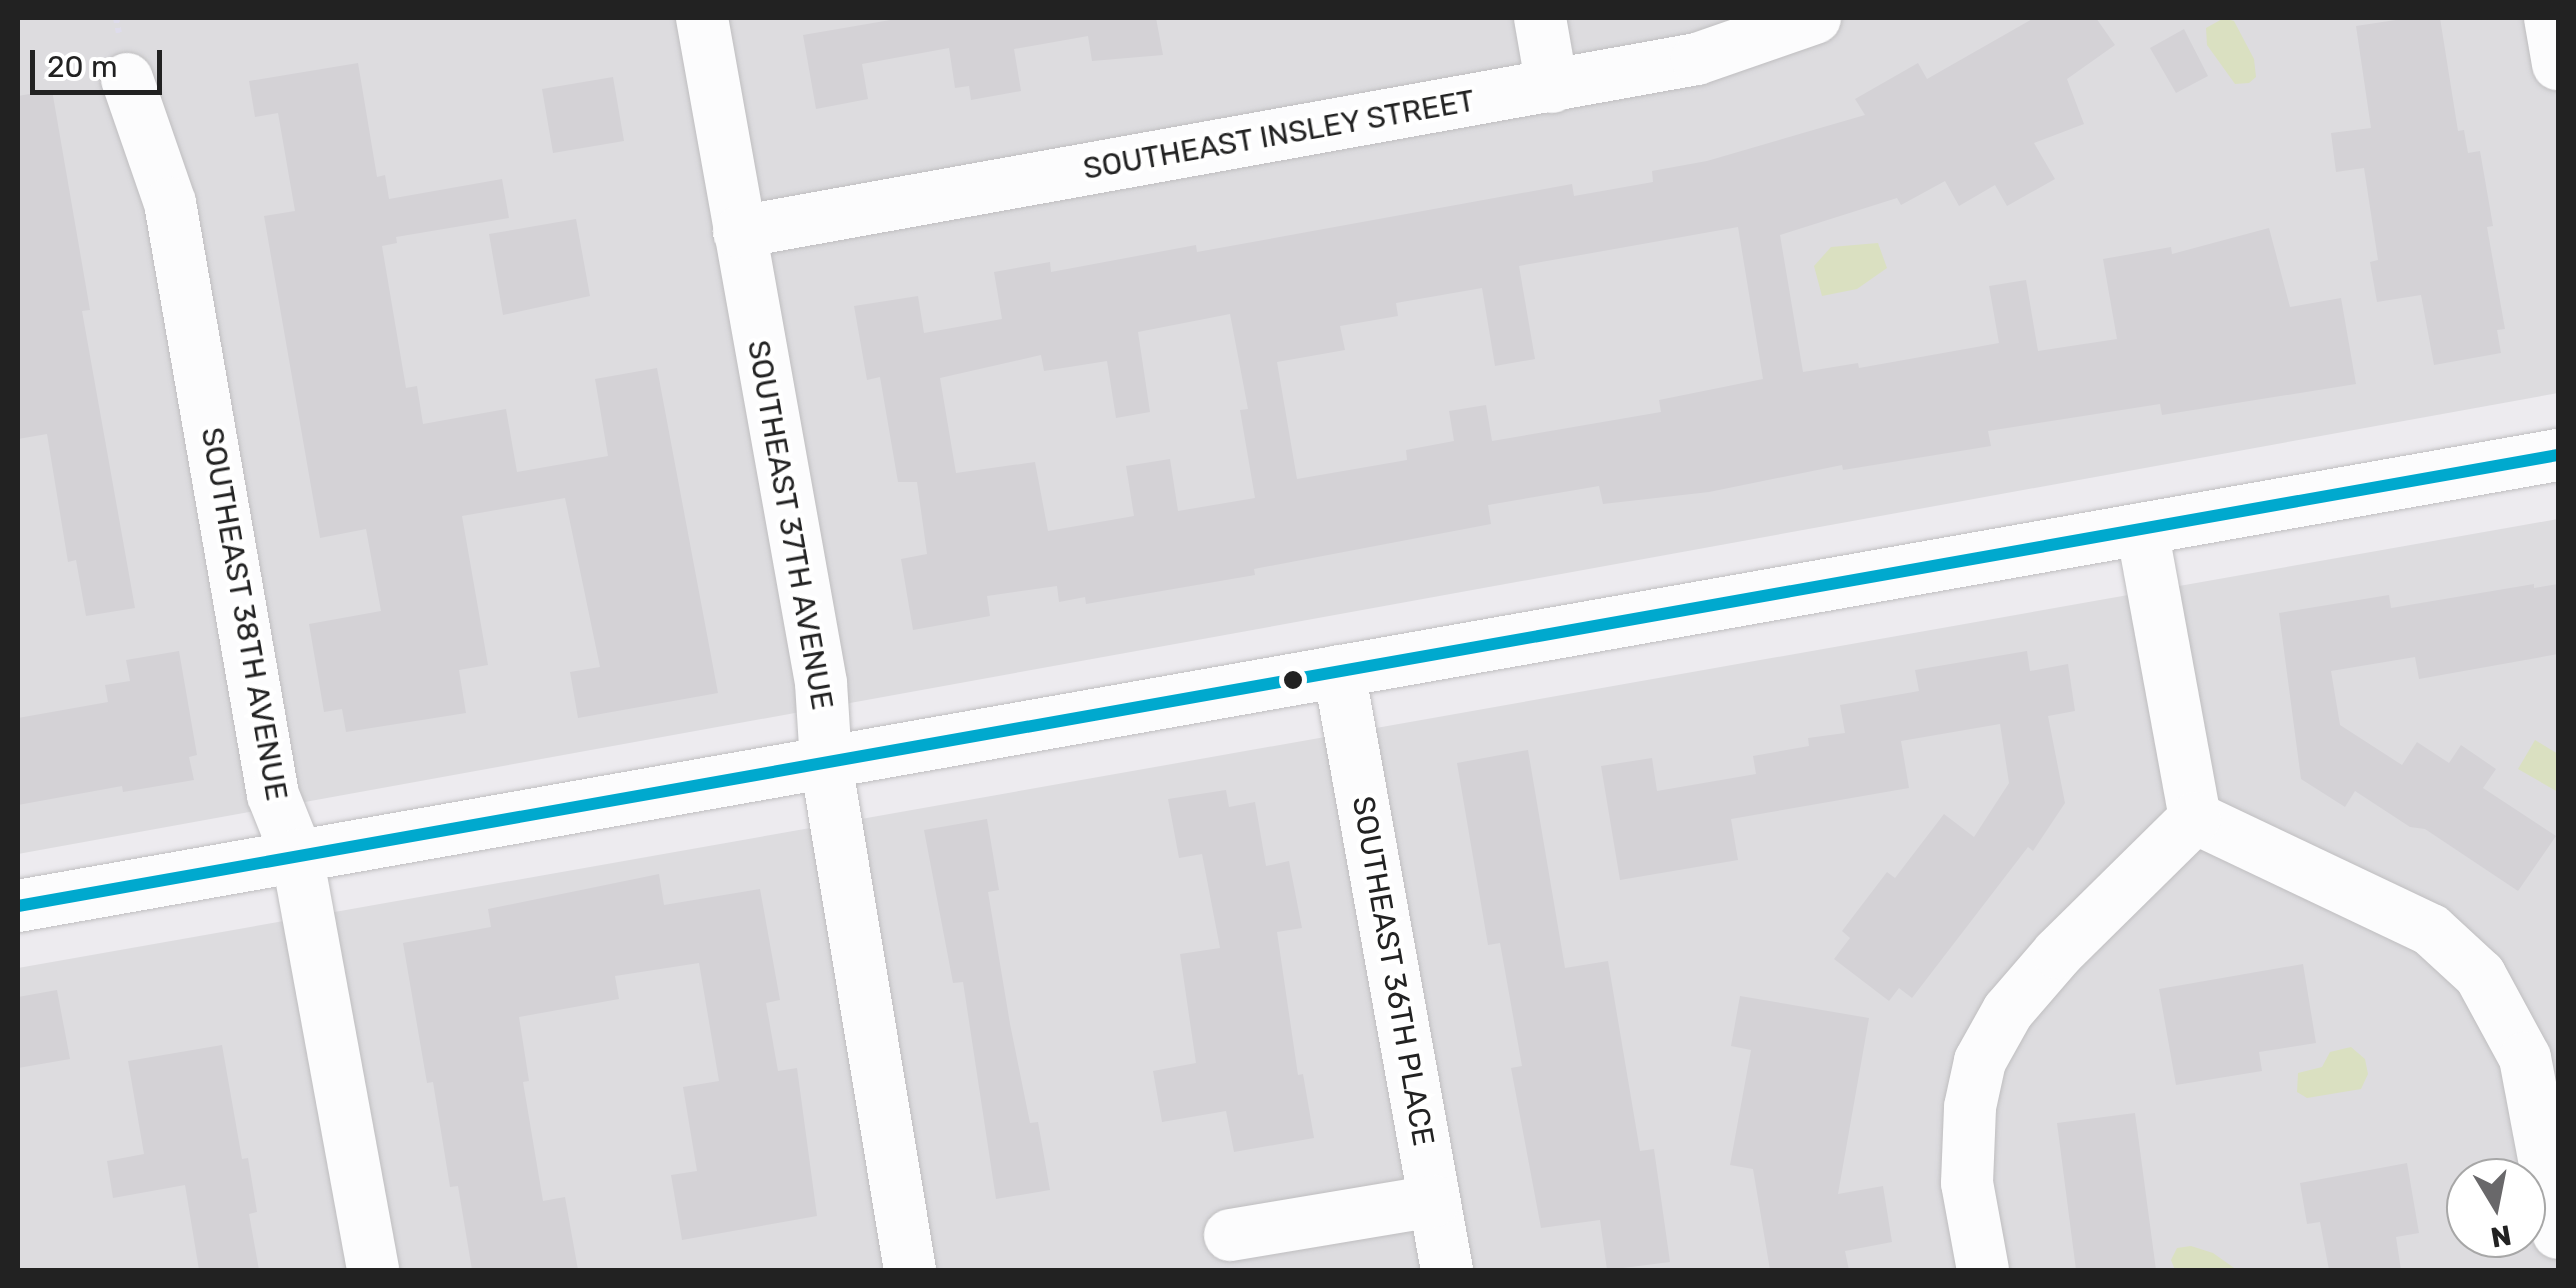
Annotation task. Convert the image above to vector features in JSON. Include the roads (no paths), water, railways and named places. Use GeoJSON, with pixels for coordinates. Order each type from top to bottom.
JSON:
{"type":"FeatureCollection","features":[{"type":"Feature","properties":{"kind":"street","name":"SOUTHEAST 37TH AVENUE"},"geometry":{"type":"LineString","coordinates":[[702,18],[821,683],[826,763],[910,1270]]}},
{"type":"Feature","properties":{"kind":"street"},"geometry":{"type":"LineString","coordinates":[[1540,18],[1552,87]]}},
{"type":"Feature","properties":{"kind":"street","name":"SOUTHEAST INSLEY STREET"},"geometry":{"type":"LineString","coordinates":[[738,232],[1697,59],[1815,18]]}},
{"type":"Feature","properties":{"kind":"street"},"geometry":{"type":"LineString","coordinates":[[2550,18],[2558,64]]}},
{"type":"Feature","properties":{"kind":"street","name":"SOUTHEAST 38TH AVENUE"},"geometry":{"type":"LineString","coordinates":[[127,79],[170,203],[273,795],[297,856],[372,1270]]}},
{"type":"Feature","properties":{"kind":"street"},"geometry":{"type":"LineString","coordinates":[[18,906],[2558,454]]}},
{"type":"Feature","properties":{"kind":"street"},"geometry":{"type":"LineString","coordinates":[[2142,529],[2195,818]]}},
{"type":"Feature","properties":{"kind":"street","name":"SOUTHEAST 36TH PLACE"},"geometry":{"type":"LineString","coordinates":[[1340,671],[1447,1270]]}},
{"type":"Feature","properties":{"kind":"street"},"geometry":{"type":"LineString","coordinates":[[2195,818],[2431,930],[2480,975],[2525,1058],[2558,1233]]}},
{"type":"Feature","properties":{"kind":"street"},"geometry":{"type":"LineString","coordinates":[[1982,1270],[1968,1183],[1970,1107],[1980,1061],[2008,1011],[2058,953],[2195,818]]}},
{"type":"Feature","properties":{"kind":"street"},"geometry":{"type":"LineString","coordinates":[[1230,1235],[1434,1201]]}}]}
